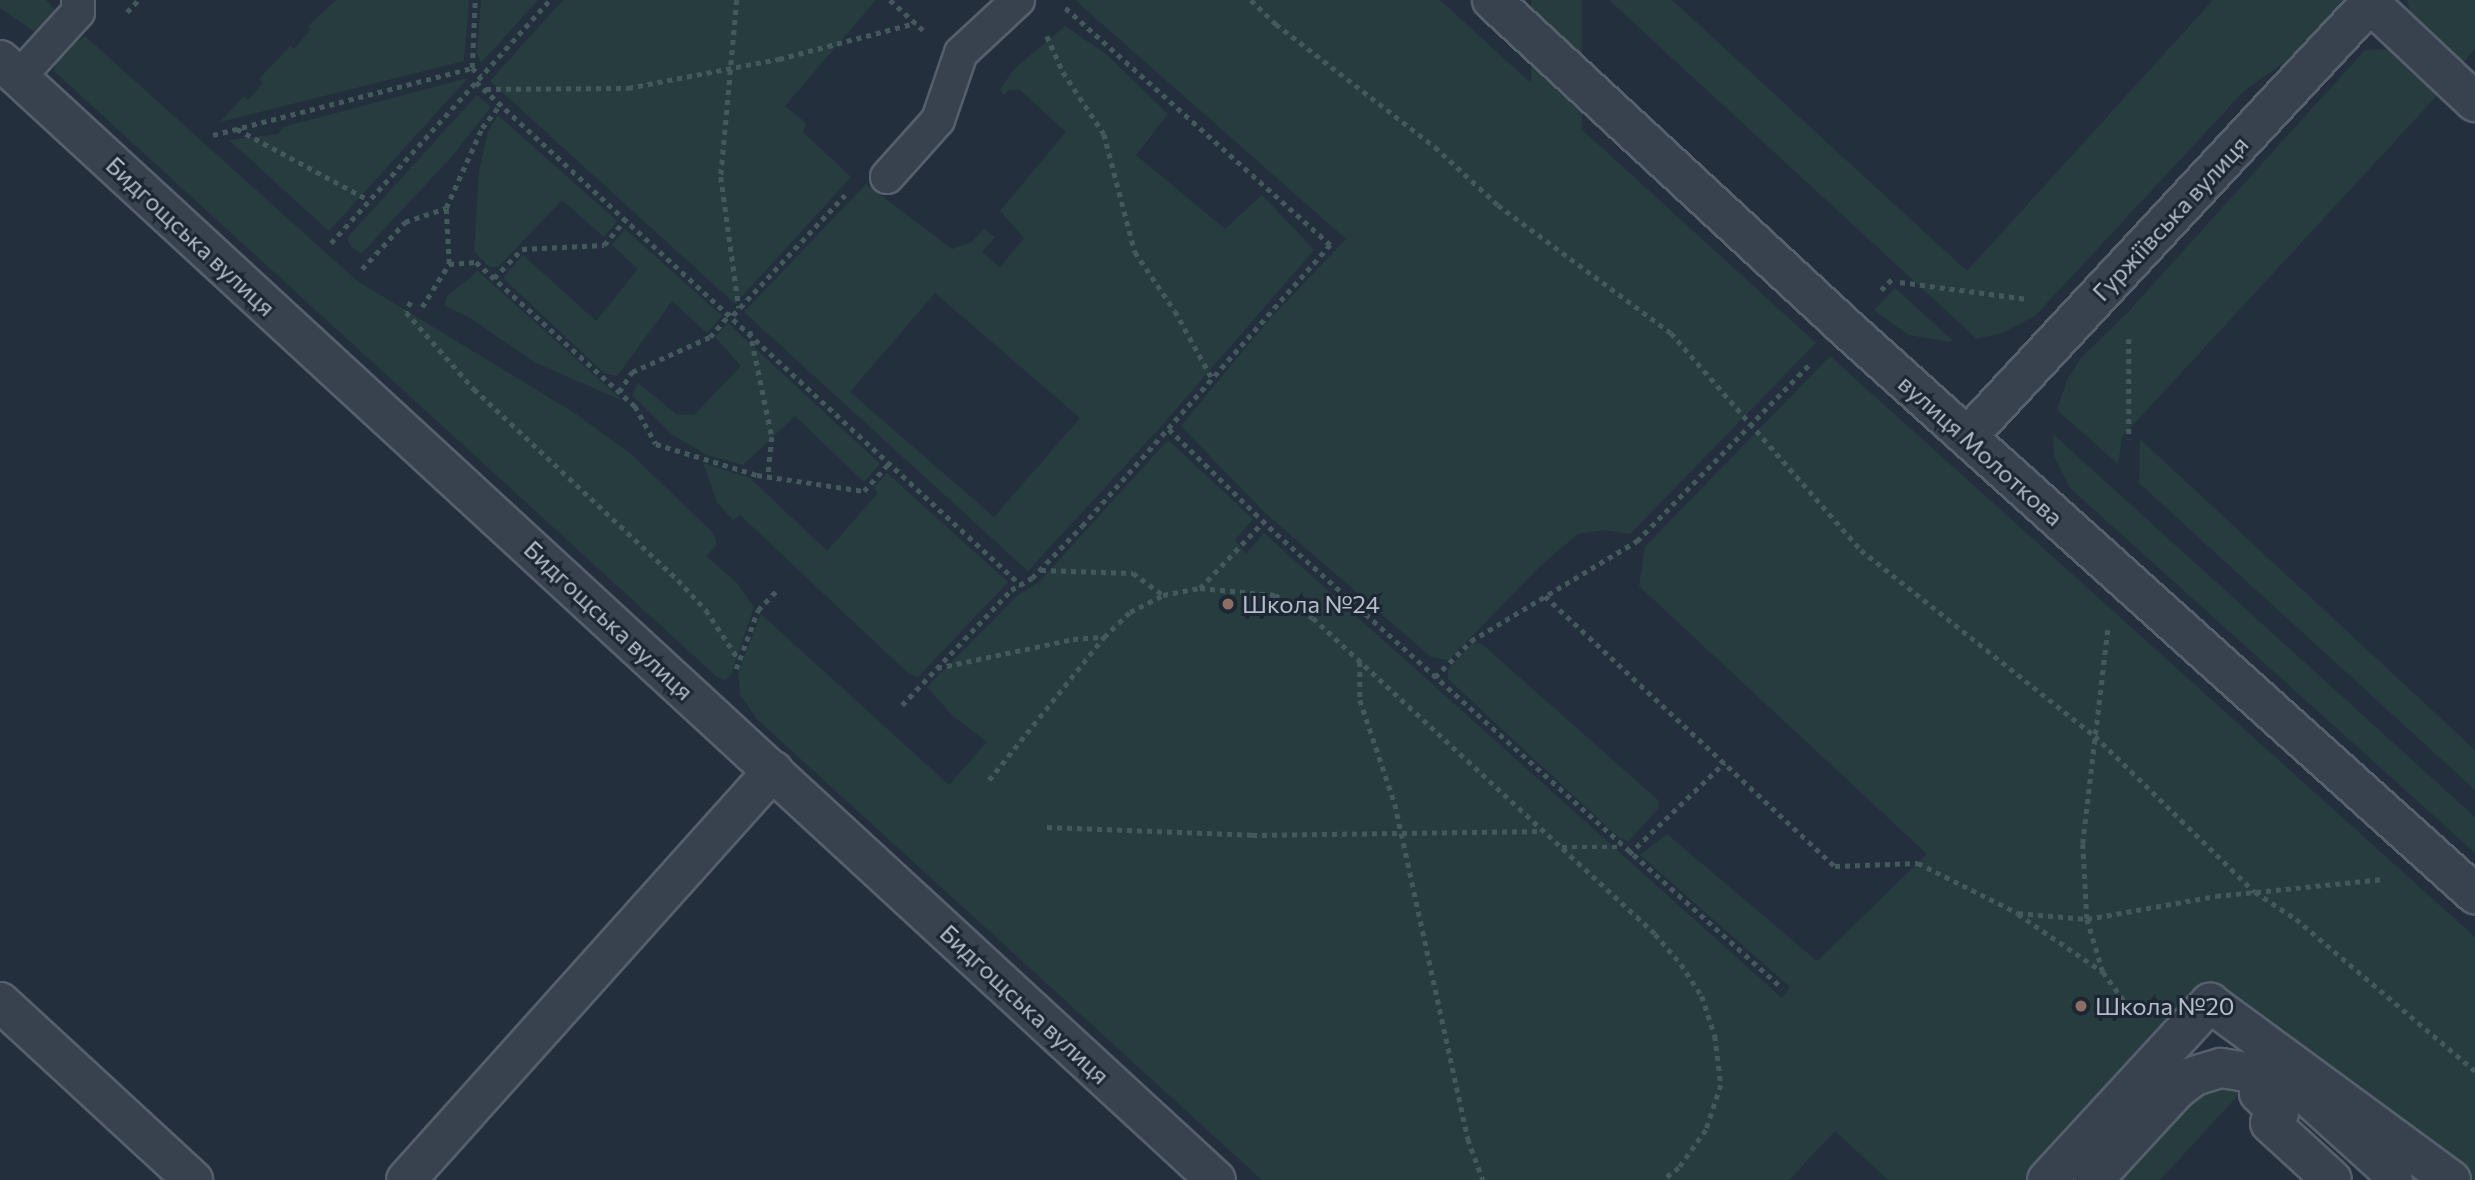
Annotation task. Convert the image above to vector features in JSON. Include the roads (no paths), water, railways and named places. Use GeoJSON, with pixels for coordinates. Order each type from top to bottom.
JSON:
{"type":"FeatureCollection","features":[{"type":"Feature","properties":{"kind":"street","name":"вулиця Молоткова"},"geometry":{"type":"LineString","coordinates":[[1492,0],[1967,437],[2463,883]]}},
{"type":"Feature","properties":{"kind":"street","name":"Гуржіївська вулиця"},"geometry":{"type":"LineString","coordinates":[[1967,437],[2372,2]]}},
{"type":"Feature","properties":{"kind":"street"},"geometry":{"type":"LineString","coordinates":[[2372,2],[2475,102]]}},
{"type":"Feature","properties":{"kind":"street","name":"Бидгощська вулиця"},"geometry":{"type":"LineString","coordinates":[[9,69],[1216,1180]]}},
{"type":"Feature","properties":{"kind":"street"},"geometry":{"type":"LineString","coordinates":[[406,1180],[774,771]]}},
{"type":"Feature","properties":{"kind":"street"},"geometry":{"type":"LineString","coordinates":[[0,1002],[193,1180]]}},
{"type":"Feature","properties":{"kind":"street"},"geometry":{"type":"LineString","coordinates":[[2047,1180],[2210,1003],[2451,1180]]}},
{"type":"Feature","properties":{"kind":"street"},"geometry":{"type":"LineString","coordinates":[[2093,1180],[2177,1089],[2194,1076],[2221,1068],[2247,1072],[2267,1084],[2259,1093],[2279,1113],[2270,1123],[2332,1180]]}},
{"type":"Feature","properties":{"kind":"lane"},"geometry":{"type":"LineString","coordinates":[[9,69],[78,12],[78,0]]}},
{"type":"Feature","properties":{"kind":"lane"},"geometry":{"type":"LineString","coordinates":[[887,177],[938,120],[961,53],[1018,0]]}},
{"type":"Feature","properties":{"kind":"lane"},"geometry":{"type":"LineString","coordinates":[[2070,1180],[2171,1072],[2195,1058],[2220,1051],[2240,1052],[2265,1062],[2396,1180]]}},
{"type":"Feature","properties":{"kind":"place","name":"Школа №24"},"geometry":{"type":"Point","coordinates":[1228,604]}},
{"type":"Feature","properties":{"kind":"place","name":"Школа №20"},"geometry":{"type":"Point","coordinates":[2081,1006]}}]}
